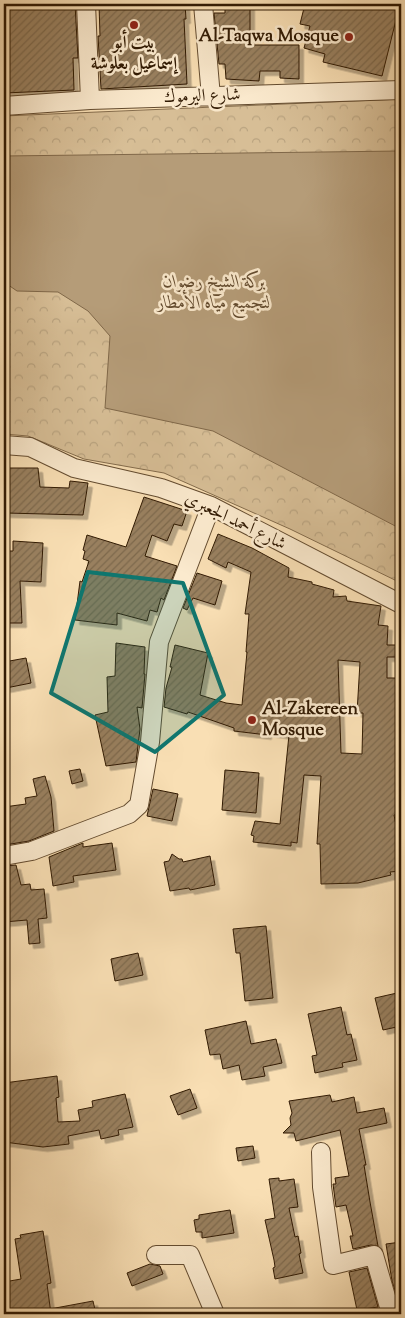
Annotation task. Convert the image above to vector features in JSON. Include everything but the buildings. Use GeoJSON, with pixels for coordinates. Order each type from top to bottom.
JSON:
{"type":"FeatureCollection","features":[{"type":"Feature","properties":{"kind":"street"},"geometry":{"type":"LineString","coordinates":[[86,4],[90,100]]}},
{"type":"Feature","properties":{"kind":"street"},"geometry":{"type":"LineString","coordinates":[[203,4],[212,97]]}},
{"type":"Feature","properties":{"kind":"street","name":"شارع اليرموك"},"geometry":{"type":"LineString","coordinates":[[4,106],[90,100],[401,90]]}},
{"type":"Feature","properties":{"kind":"street","name":"شارع أحمد الجعبري"},"geometry":{"type":"LineString","coordinates":[[4,445],[30,447],[74,468],[161,488],[211,506],[401,604]]}},
{"type":"Feature","properties":{"kind":"street"},"geometry":{"type":"LineString","coordinates":[[4,856],[32,851],[129,814],[140,805],[150,742],[159,642],[211,506]]}},
{"type":"Feature","properties":{"kind":"street"},"geometry":{"type":"LineString","coordinates":[[321,1152],[322,1188],[332,1265],[374,1255],[391,1314]]}},
{"type":"Feature","properties":{"kind":"street"},"geometry":{"type":"LineString","coordinates":[[156,1255],[190,1255],[215,1314]]}},
{"type":"Feature","properties":{"kind":"highlighted area"},"geometry":{"type":"Polygon","coordinates":[[[88,572],[183,583],[224,695],[155,752],[51,693],[88,572]]]}},
{"type":"Feature","properties":{"kind":"green space","name":"بركة الشيخ رضوان لتجميع مياه الأمطار"},"geometry":{"type":"Polygon","coordinates":[[[401,99],[401,583],[290,529],[164,473],[84,459],[28,436],[4,434],[4,116],[401,99]]]}},
{"type":"Feature","properties":{"kind":"shaded area","name":"بركة الشيخ رضوان لتجميع مياه الأمطار"},"geometry":{"type":"Polygon","coordinates":[[[401,151],[401,529],[213,431],[105,408],[110,336],[88,311],[58,292],[17,291],[4,282],[4,156],[401,151]]]}},
{"type":"Feature","properties":{"kind":"place","name":"بيت أبو إسماعيل بعلوشة"},"geometry":{"type":"Point","coordinates":[134,25]}},
{"type":"Feature","properties":{"kind":"place","name":"Al-Taqwa Mosque"},"geometry":{"type":"Point","coordinates":[349,37]}},
{"type":"Feature","properties":{"kind":"place","name":"Al-Zakereen Mosque"},"geometry":{"type":"Point","coordinates":[252,720]}}]}
